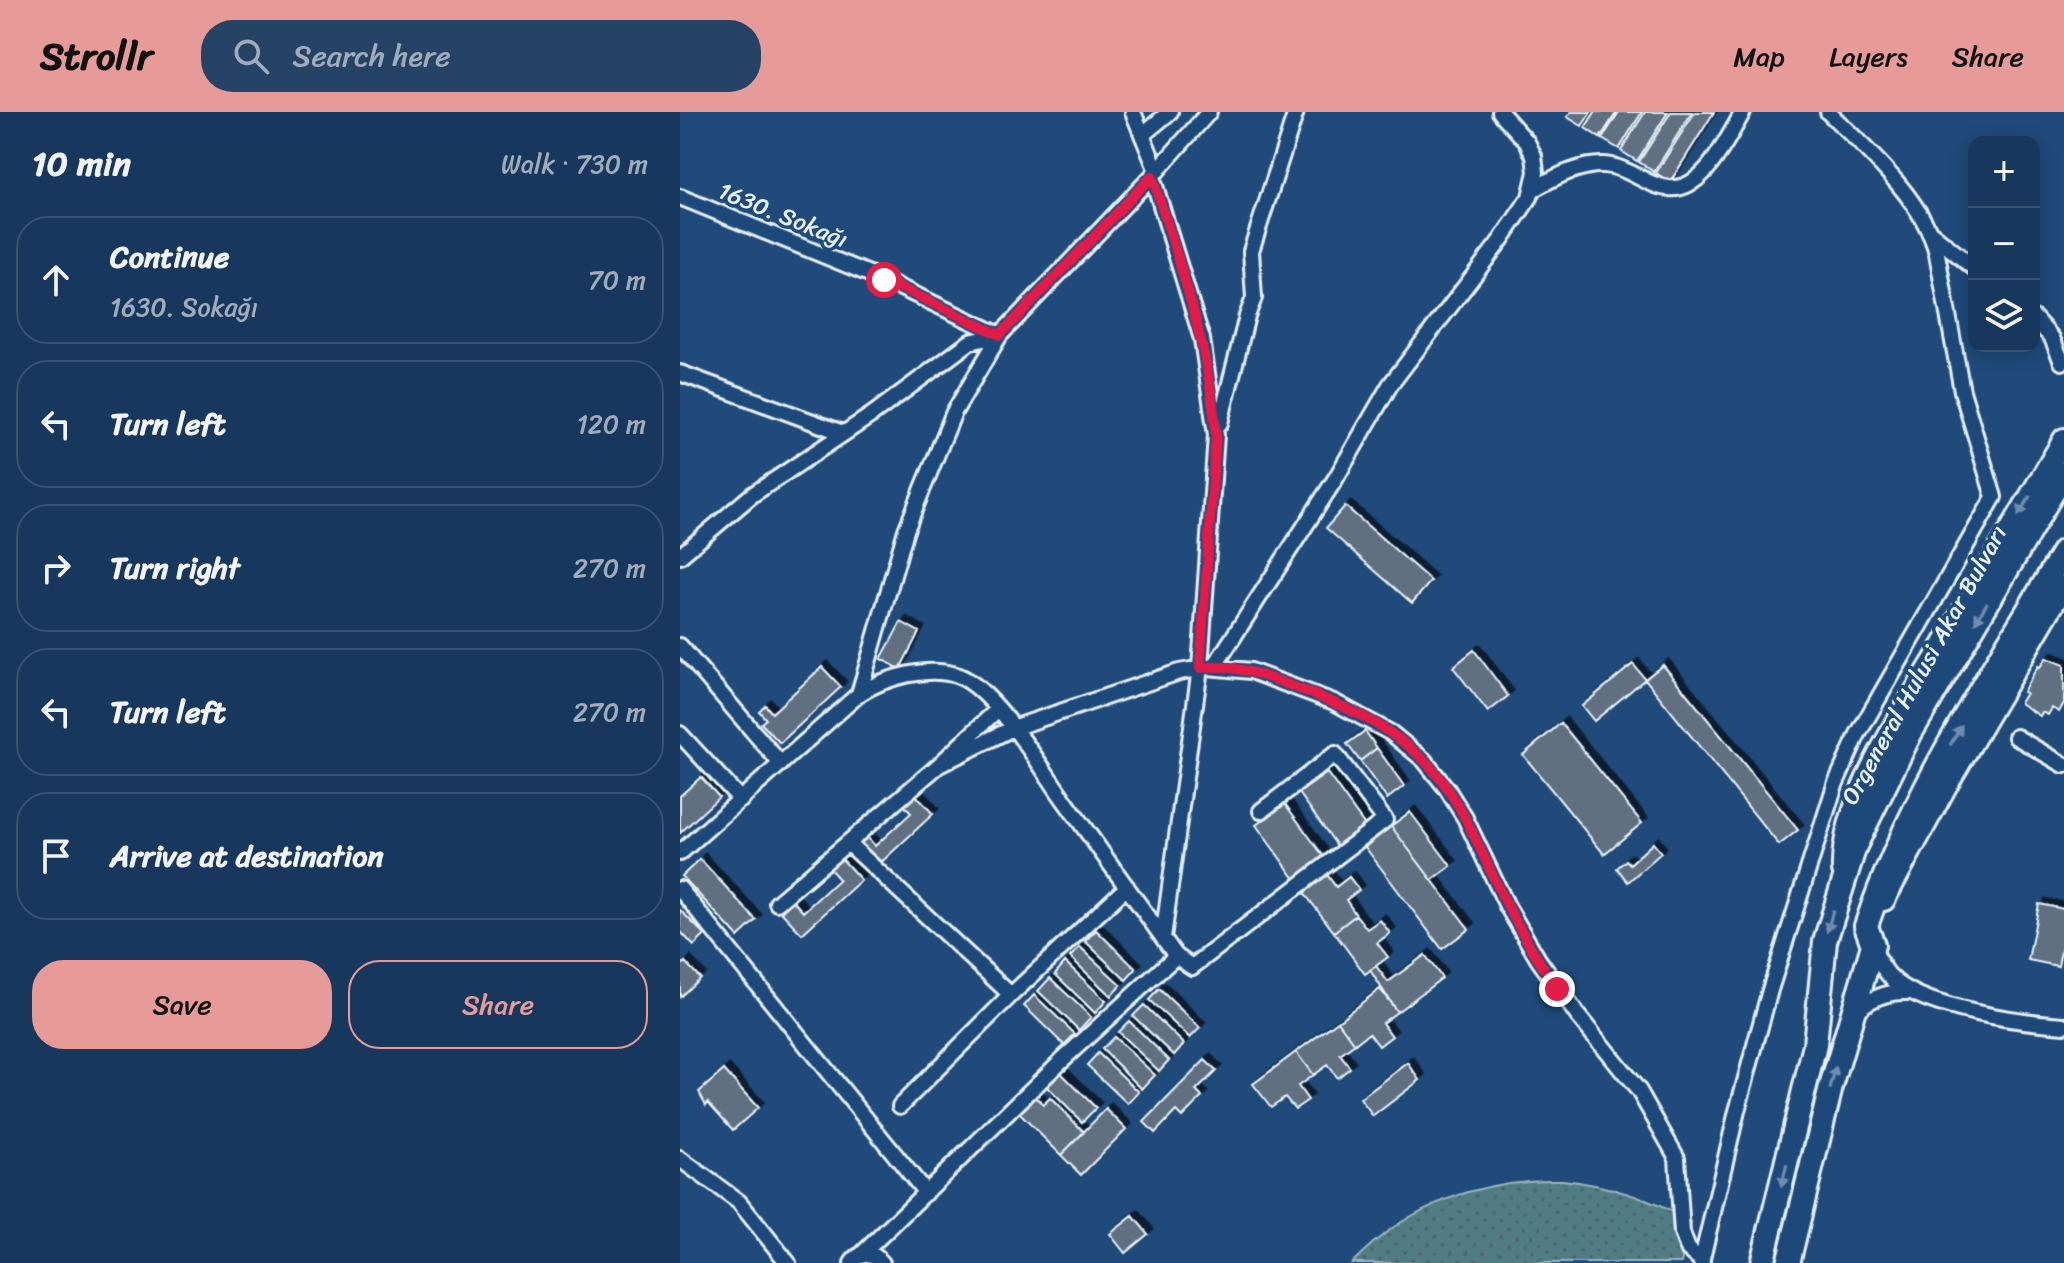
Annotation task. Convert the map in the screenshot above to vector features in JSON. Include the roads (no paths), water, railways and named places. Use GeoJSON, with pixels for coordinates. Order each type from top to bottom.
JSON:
{"type":"FeatureCollection","features":[{"type":"Feature","properties":{"kind":"main road","name":"Orgeneral Hulusi Akar Bulvarı"},"geometry":{"type":"LineString","coordinates":[[1762,1263],[1815,1045],[1825,941],[1844,877],[1870,812],[1910,734],[2064,473]]}},
{"type":"Feature","properties":{"kind":"main road"},"geometry":{"type":"LineString","coordinates":[[1788,1263],[1869,936],[1894,853],[1913,814],[2061,567]]}},
{"type":"Feature","properties":{"kind":"street"},"geometry":{"type":"LineString","coordinates":[[1133,112],[1155,174],[1202,339],[1216,435],[1207,668],[1163,938]]}},
{"type":"Feature","properties":{"kind":"street"},"geometry":{"type":"LineString","coordinates":[[1142,135],[1170,112]]}},
{"type":"Feature","properties":{"kind":"street"},"geometry":{"type":"LineString","coordinates":[[859,694],[906,530],[954,412],[1000,335],[1155,174],[1209,112]]}},
{"type":"Feature","properties":{"kind":"street"},"geometry":{"type":"LineString","coordinates":[[1216,435],[1253,303],[1251,251],[1296,112]]}},
{"type":"Feature","properties":{"kind":"street"},"geometry":{"type":"LineString","coordinates":[[1207,668],[1336,478],[1390,385],[1501,240],[1534,189],[1536,172],[1531,149],[1500,112]]}},
{"type":"Feature","properties":{"kind":"street"},"geometry":{"type":"LineString","coordinates":[[1534,189],[1561,174],[1605,165],[1657,186],[1670,188],[1684,185],[1706,170],[1743,112]]}},
{"type":"Feature","properties":{"kind":"street"},"geometry":{"type":"LineString","coordinates":[[939,765],[1013,728],[1179,672],[1207,668],[1251,671],[1353,711],[1400,739],[1437,775],[1465,818],[1507,906],[1538,959],[1578,1016],[1639,1091],[1677,1158],[1682,1233],[1688,1249],[1702,1262],[1737,1111],[1770,990],[1835,785],[1858,734],[1994,497],[1962,391],[1937,254],[1930,233],[1917,209],[1828,112]]}},
{"type":"Feature","properties":{"kind":"street","name":"1630. Sokağı"},"geometry":{"type":"LineString","coordinates":[[680,197],[884,280],[1000,335]]}},
{"type":"Feature","properties":{"kind":"street"},"geometry":{"type":"LineString","coordinates":[[1930,233],[1968,263]]}},
{"type":"Feature","properties":{"kind":"street"},"geometry":{"type":"LineString","coordinates":[[2040,325],[2052,338],[2062,362]]}},
{"type":"Feature","properties":{"kind":"street"},"geometry":{"type":"LineString","coordinates":[[680,556],[752,495],[907,390],[970,342],[1000,335]]}},
{"type":"Feature","properties":{"kind":"street"},"geometry":{"type":"LineString","coordinates":[[680,373],[843,433]]}},
{"type":"Feature","properties":{"kind":"street"},"geometry":{"type":"LineString","coordinates":[[1844,877],[1843,851],[1847,832],[1871,771],[2064,439]]}},
{"type":"Feature","properties":{"kind":"street"},"geometry":{"type":"LineString","coordinates":[[680,646],[781,764]]}},
{"type":"Feature","properties":{"kind":"street"},"geometry":{"type":"LineString","coordinates":[[680,853],[859,694],[896,677],[940,672],[968,681],[1013,728],[1176,956],[1192,967],[1385,820],[1335,754],[1261,811]]}},
{"type":"Feature","properties":{"kind":"street"},"geometry":{"type":"LineString","coordinates":[[777,903],[939,765],[997,710]]}},
{"type":"Feature","properties":{"kind":"street"},"geometry":{"type":"LineString","coordinates":[[680,734],[741,800]]}},
{"type":"Feature","properties":{"kind":"street"},"geometry":{"type":"LineString","coordinates":[[2016,737],[2064,765]]}},
{"type":"Feature","properties":{"kind":"street"},"geometry":{"type":"LineString","coordinates":[[848,843],[1011,995]]}},
{"type":"Feature","properties":{"kind":"street"},"geometry":{"type":"LineString","coordinates":[[900,1106],[1011,995],[1127,887]]}},
{"type":"Feature","properties":{"kind":"street"},"geometry":{"type":"LineString","coordinates":[[680,889],[926,1193]]}},
{"type":"Feature","properties":{"kind":"street"},"geometry":{"type":"LineString","coordinates":[[1869,936],[1879,962],[1889,977],[1913,992],[1993,1017],[2064,1025]]}},
{"type":"Feature","properties":{"kind":"street"},"geometry":{"type":"LineString","coordinates":[[857,1259],[1062,1060],[1176,956]]}},
{"type":"Feature","properties":{"kind":"street"},"geometry":{"type":"LineString","coordinates":[[1850,1018],[1874,998],[1890,993],[1913,992]]}},
{"type":"Feature","properties":{"kind":"street"},"geometry":{"type":"LineString","coordinates":[[680,1159],[739,1202],[788,1263]]}},
{"type":"Feature","properties":{"kind":"street"},"geometry":{"type":"LineString","coordinates":[[857,1259],[872,1254],[882,1263]]}}]}
